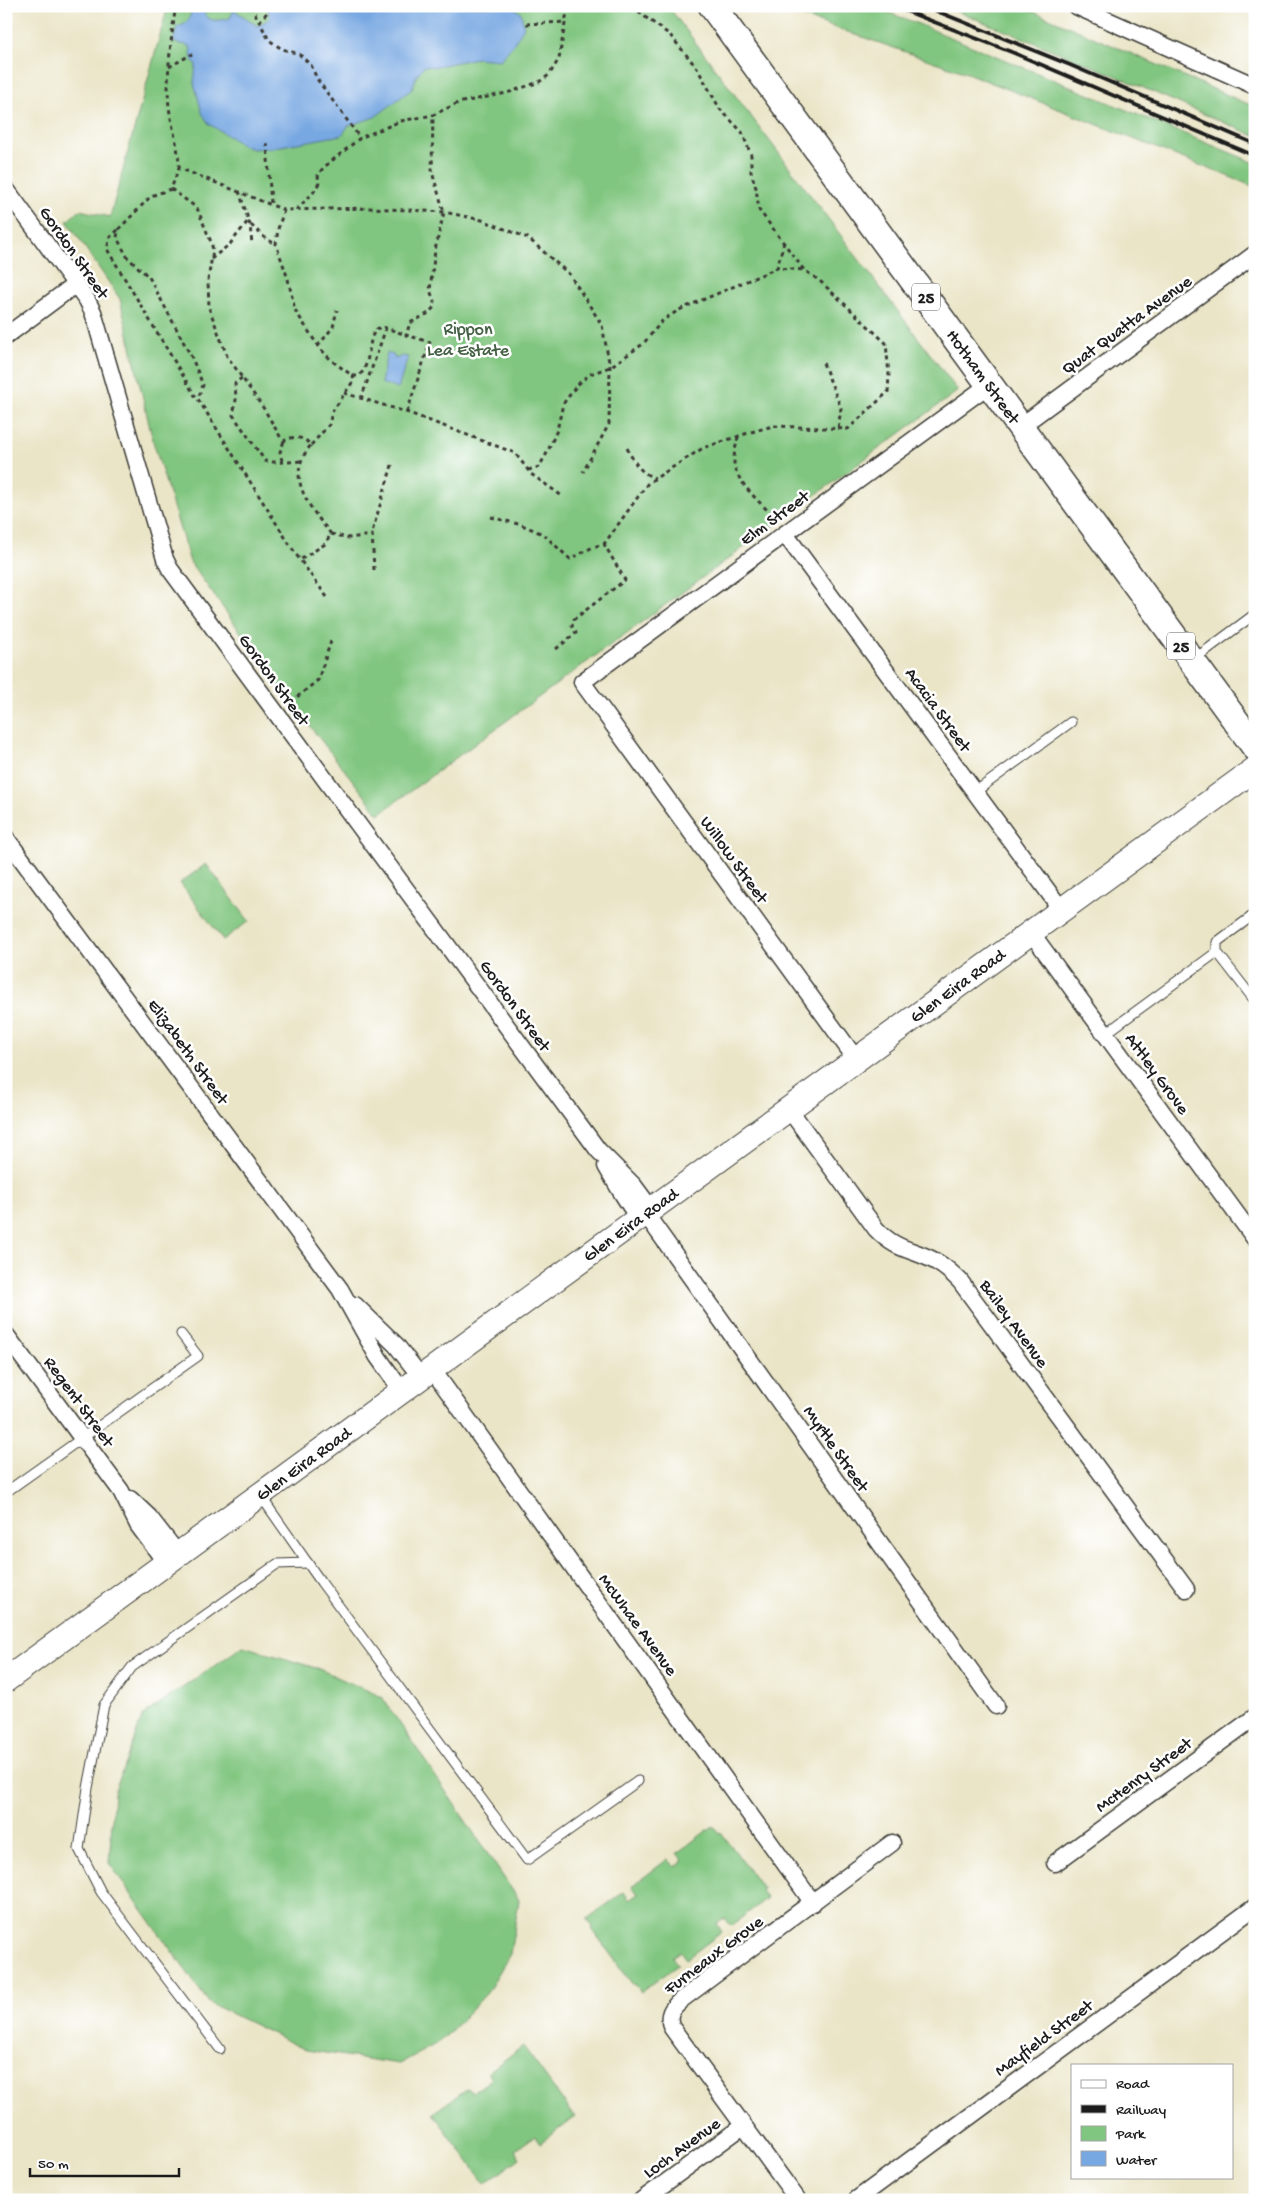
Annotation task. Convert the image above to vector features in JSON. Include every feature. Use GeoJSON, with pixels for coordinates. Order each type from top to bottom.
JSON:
{"type":"FeatureCollection","features":[{"type":"Feature","properties":{"kind":"main road","name":"Hotham Street"},"geometry":{"type":"LineString","coordinates":[[712,6],[1255,747]]}},
{"type":"Feature","properties":{"kind":"main road","name":"Glen Eira Road"},"geometry":{"type":"LineString","coordinates":[[6,1680],[1030,931],[1255,769]]}},
{"type":"Feature","properties":{"kind":"street"},"geometry":{"type":"LineString","coordinates":[[1076,6],[1255,86]]}},
{"type":"Feature","properties":{"kind":"street","name":"Gordon Street"},"geometry":{"type":"LineString","coordinates":[[6,189],[76,284],[93,312],[164,559],[170,569],[598,1150],[620,1190],[645,1213]]}},
{"type":"Feature","properties":{"kind":"street","name":"Quat Quatta Avenue"},"geometry":{"type":"LineString","coordinates":[[1021,426],[1255,254]]}},
{"type":"Feature","properties":{"kind":"street"},"geometry":{"type":"LineString","coordinates":[[6,336],[76,284]]}},
{"type":"Feature","properties":{"kind":"street","name":"Elm Street"},"geometry":{"type":"LineString","coordinates":[[582,682],[782,528],[990,384]]}},
{"type":"Feature","properties":{"kind":"street","name":"Acacia Street"},"geometry":{"type":"LineString","coordinates":[[782,528],[1062,909]]}},
{"type":"Feature","properties":{"kind":"street","name":"Willow Street"},"geometry":{"type":"LineString","coordinates":[[582,682],[856,1059]]}},
{"type":"Feature","properties":{"kind":"street","name":"Elizabeth Street"},"geometry":{"type":"LineString","coordinates":[[6,838],[340,1289],[378,1356],[418,1379]]}},
{"type":"Feature","properties":{"kind":"street","name":"Attley Grove"},"geometry":{"type":"LineString","coordinates":[[1030,931],[1255,1239]]}},
{"type":"Feature","properties":{"kind":"street","name":"Bailey Avenue"},"geometry":{"type":"LineString","coordinates":[[789,1109],[876,1229],[888,1241],[899,1248],[936,1262],[960,1281],[1186,1589]]}},
{"type":"Feature","properties":{"kind":"street","name":"Myrtle Street"},"geometry":{"type":"LineString","coordinates":[[645,1213],[996,1706]]}},
{"type":"Feature","properties":{"kind":"street","name":"Elizabeth Street"},"geometry":{"type":"LineString","coordinates":[[340,1289],[396,1345],[418,1379]]}},
{"type":"Feature","properties":{"kind":"street","name":"Regent Street"},"geometry":{"type":"LineString","coordinates":[[6,1335],[121,1491],[138,1525],[172,1558]]}},
{"type":"Feature","properties":{"kind":"street","name":"McWhae Avenue"},"geometry":{"type":"LineString","coordinates":[[418,1379],[813,1903]]}},
{"type":"Feature","properties":{"kind":"street","name":"McHenry Street"},"geometry":{"type":"LineString","coordinates":[[1055,1863],[1255,1717]]}},
{"type":"Feature","properties":{"kind":"street","name":"Furneaux Grove"},"geometry":{"type":"LineString","coordinates":[[798,2200],[672,2028],[669,2018],[670,2014],[674,2006],[681,2000],[892,1843]]}},
{"type":"Feature","properties":{"kind":"street","name":"Mayfield Street"},"geometry":{"type":"LineString","coordinates":[[856,2200],[1255,1907]]}},
{"type":"Feature","properties":{"kind":"street","name":"Loch Avenue"},"geometry":{"type":"LineString","coordinates":[[642,2200],[744,2126]]}},
{"type":"Feature","properties":{"kind":"lane"},"geometry":{"type":"LineString","coordinates":[[1192,661],[1255,614]]}},
{"type":"Feature","properties":{"kind":"lane"},"geometry":{"type":"LineString","coordinates":[[975,792],[1071,722]]}},
{"type":"Feature","properties":{"kind":"lane"},"geometry":{"type":"LineString","coordinates":[[1255,914],[1217,942],[1217,952],[1255,1001]]}},
{"type":"Feature","properties":{"kind":"lane"},"geometry":{"type":"LineString","coordinates":[[1105,1034],[1217,952]]}},
{"type":"Feature","properties":{"kind":"lane"},"geometry":{"type":"LineString","coordinates":[[6,1492],[198,1356],[182,1334]]}},
{"type":"Feature","properties":{"kind":"lane"},"geometry":{"type":"LineString","coordinates":[[260,1494],[308,1563],[527,1860],[638,1781]]}},
{"type":"Feature","properties":{"kind":"lane"},"geometry":{"type":"LineString","coordinates":[[220,2049],[101,1892],[79,1849],[88,1788],[104,1705],[132,1667],[278,1564],[308,1563]]}},
{"type":"Feature","properties":{"kind":"path"},"geometry":{"type":"LineString","coordinates":[[177,6],[168,68],[169,106],[179,151],[179,168],[171,189],[151,196],[110,237],[107,249],[198,400],[300,560],[327,597]]}},
{"type":"Feature","properties":{"kind":"path"},"geometry":{"type":"LineString","coordinates":[[251,6],[269,40],[282,49],[299,54],[311,66],[317,79],[360,138]]}},
{"type":"Feature","properties":{"kind":"path"},"geometry":{"type":"LineString","coordinates":[[259,22],[271,8],[278,6]]}},
{"type":"Feature","properties":{"kind":"path"},"geometry":{"type":"LineString","coordinates":[[296,210],[313,193],[319,183],[318,175],[323,168],[360,138],[401,121],[433,115],[458,103],[507,93],[539,82],[548,75],[560,59],[560,44],[568,6]]}},
{"type":"Feature","properties":{"kind":"path"},"geometry":{"type":"LineString","coordinates":[[491,517],[522,525],[543,534],[570,559],[593,547],[604,544],[648,483],[703,448],[773,426],[848,429],[888,392],[889,375],[886,343],[820,281],[804,270],[759,210],[756,188],[751,172],[751,155],[742,132],[720,109],[697,68],[670,35],[630,6]]}},
{"type":"Feature","properties":{"kind":"path"},"geometry":{"type":"LineString","coordinates":[[526,24],[566,22]]}},
{"type":"Feature","properties":{"kind":"path"},"geometry":{"type":"LineString","coordinates":[[168,68],[192,54]]}},
{"type":"Feature","properties":{"kind":"path"},"geometry":{"type":"LineString","coordinates":[[406,335],[410,323],[429,313],[434,308],[434,301],[430,290],[434,250],[444,212],[432,172],[431,143],[433,115]]}},
{"type":"Feature","properties":{"kind":"path"},"geometry":{"type":"LineString","coordinates":[[267,143],[266,161],[271,205]]}},
{"type":"Feature","properties":{"kind":"path"},"geometry":{"type":"LineString","coordinates":[[179,168],[284,210],[370,208],[444,212],[482,220],[528,238],[570,274],[602,325],[610,367],[609,424],[583,472]]}},
{"type":"Feature","properties":{"kind":"path"},"geometry":{"type":"LineString","coordinates":[[171,189],[196,208],[211,242],[213,250],[208,280],[209,308],[227,356],[284,441]]}},
{"type":"Feature","properties":{"kind":"path"},"geometry":{"type":"LineString","coordinates":[[239,191],[249,223],[252,244]]}},
{"type":"Feature","properties":{"kind":"path"},"geometry":{"type":"LineString","coordinates":[[284,210],[276,244],[288,279],[295,310],[318,346],[332,361],[353,376],[359,376],[363,372],[371,352],[372,333],[381,327],[430,342],[407,412]]}},
{"type":"Feature","properties":{"kind":"path"},"geometry":{"type":"LineString","coordinates":[[210,259],[230,244],[249,223]]}},
{"type":"Feature","properties":{"kind":"path"},"geometry":{"type":"LineString","coordinates":[[249,223],[266,239],[276,244]]}},
{"type":"Feature","properties":{"kind":"path"},"geometry":{"type":"LineString","coordinates":[[118,230],[117,238],[128,258],[149,277],[192,358],[203,385],[198,400]]}},
{"type":"Feature","properties":{"kind":"path"},"geometry":{"type":"LineString","coordinates":[[777,268],[784,242]]}},
{"type":"Feature","properties":{"kind":"path"},"geometry":{"type":"LineString","coordinates":[[528,470],[539,467],[547,453],[557,430],[563,404],[572,391],[590,374],[610,367],[643,344],[663,320],[679,310],[777,268],[804,270]]}},
{"type":"Feature","properties":{"kind":"path"},"geometry":{"type":"LineString","coordinates":[[318,346],[333,327],[337,310]]}},
{"type":"Feature","properties":{"kind":"path"},"geometry":{"type":"LineString","coordinates":[[361,399],[386,328]]}},
{"type":"Feature","properties":{"kind":"path"},"geometry":{"type":"LineString","coordinates":[[823,363],[841,408],[838,428]]}},
{"type":"Feature","properties":{"kind":"path"},"geometry":{"type":"LineString","coordinates":[[353,376],[354,380],[332,412],[329,425],[311,445],[301,461],[298,476],[310,508],[331,534],[349,538],[372,535]]}},
{"type":"Feature","properties":{"kind":"path"},"geometry":{"type":"LineString","coordinates":[[242,378],[235,383],[236,400],[233,415],[266,461],[275,463],[301,461]]}},
{"type":"Feature","properties":{"kind":"path"},"geometry":{"type":"LineString","coordinates":[[344,393],[407,412],[515,452],[528,470],[562,496]]}},
{"type":"Feature","properties":{"kind":"path"},"geometry":{"type":"LineString","coordinates":[[738,436],[734,456],[736,469],[744,483],[782,528]]}},
{"type":"Feature","properties":{"kind":"path"},"geometry":{"type":"LineString","coordinates":[[282,461],[280,452],[284,441],[293,437],[300,438],[306,440],[311,445]]}},
{"type":"Feature","properties":{"kind":"path"},"geometry":{"type":"LineString","coordinates":[[627,448],[644,474],[655,478]]}},
{"type":"Feature","properties":{"kind":"path"},"geometry":{"type":"LineString","coordinates":[[374,570],[372,535],[393,462]]}},
{"type":"Feature","properties":{"kind":"path"},"geometry":{"type":"LineString","coordinates":[[300,560],[325,544],[331,534]]}},
{"type":"Feature","properties":{"kind":"path"},"geometry":{"type":"LineString","coordinates":[[556,649],[576,633],[572,626],[573,620],[625,580],[604,544]]}},
{"type":"Feature","properties":{"kind":"path"},"geometry":{"type":"LineString","coordinates":[[292,702],[318,680],[331,642]]}},
{"type":"Feature","properties":{"kind":"green space","name":"Rippon Lea Estate"},"geometry":{"type":"Polygon","coordinates":[[[168,6],[668,6],[958,391],[379,814],[291,702],[190,562],[153,441],[120,299],[67,221],[80,210],[110,217],[168,6]]]}},
{"type":"Feature","properties":{"kind":"green space"},"geometry":{"type":"Polygon","coordinates":[[[772,6],[871,6],[1255,163],[1255,187],[967,73],[772,6]]]}},
{"type":"Feature","properties":{"kind":"green space"},"geometry":{"type":"Polygon","coordinates":[[[944,6],[1021,6],[1255,107],[1255,136],[1109,73],[944,6]]]}},
{"type":"Feature","properties":{"kind":"green space"},"geometry":{"type":"Polygon","coordinates":[[[206,864],[249,921],[223,940],[180,883],[206,864]]]}},
{"type":"Feature","properties":{"kind":"green space"},"geometry":{"type":"Polygon","coordinates":[[[243,1646],[319,1669],[382,1697],[519,1900],[510,1954],[487,1993],[441,2041],[399,2064],[306,2050],[209,2003],[109,1863],[114,1793],[143,1715],[243,1646]]]}},
{"type":"Feature","properties":{"kind":"green space"},"geometry":{"type":"Polygon","coordinates":[[[713,1826],[719,1833],[721,1832],[763,1889],[761,1891],[767,1898],[731,1926],[725,1918],[717,1924],[722,1932],[686,1959],[680,1951],[672,1957],[678,1965],[641,1992],[635,1984],[633,1985],[592,1929],[593,1927],[587,1919],[624,1892],[629,1900],[638,1894],[632,1886],[668,1859],[675,1867],[683,1861],[677,1853],[713,1826]]]}},
{"type":"Feature","properties":{"kind":"green space"},"geometry":{"type":"Polygon","coordinates":[[[523,2046],[575,2117],[540,2143],[535,2136],[515,2150],[520,2158],[485,2184],[433,2113],[468,2088],[472,2093],[492,2079],[488,2072],[523,2046]]]}},
{"type":"Feature","properties":{"kind":"water"},"geometry":{"type":"Polygon","coordinates":[[[189,6],[203,9],[207,17],[213,20],[230,18],[234,10],[258,26],[270,18],[267,7],[295,9],[297,6],[512,6],[521,13],[524,27],[513,45],[500,60],[477,58],[433,67],[424,66],[417,75],[412,89],[375,117],[348,126],[342,135],[270,148],[252,149],[209,124],[202,113],[194,83],[196,64],[192,60],[190,46],[173,42],[177,27],[189,20],[189,6]]]}},
{"type":"Feature","properties":{"kind":"water"},"geometry":{"type":"Polygon","coordinates":[[[387,353],[393,355],[396,359],[402,356],[408,357],[398,389],[381,383],[387,353]]]}},
{"type":"Feature","properties":{"kind":"railway"},"geometry":{"type":"LineString","coordinates":[[893,6],[1014,53],[1255,156]]}},
{"type":"Feature","properties":{"kind":"railway"},"geometry":{"type":"LineString","coordinates":[[924,6],[1070,65],[1255,144]]}}]}
